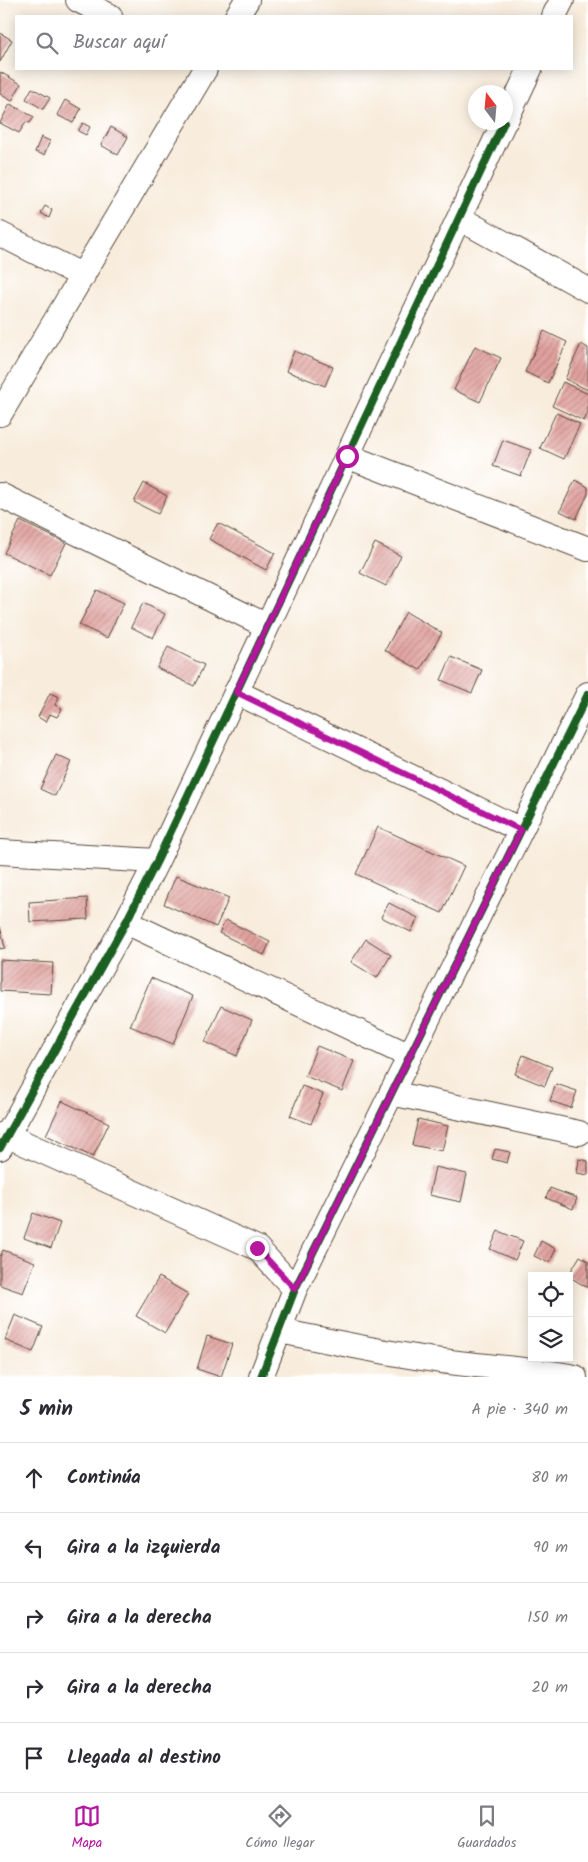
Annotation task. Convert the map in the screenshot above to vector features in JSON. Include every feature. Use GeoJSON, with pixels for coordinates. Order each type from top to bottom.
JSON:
{"type":"FeatureCollection","features":[{"type":"Feature","properties":{"kind":"street"},"geometry":{"type":"LineString","coordinates":[[78,0],[108,15]]}},
{"type":"Feature","properties":{"kind":"street"},"geometry":{"type":"LineString","coordinates":[[238,15],[247,0]]}},
{"type":"Feature","properties":{"kind":"street"},"geometry":{"type":"LineString","coordinates":[[554,15],[562,0]]}},
{"type":"Feature","properties":{"kind":"street"},"geometry":{"type":"LineString","coordinates":[[0,414],[204,70]]}},
{"type":"Feature","properties":{"kind":"street"},"geometry":{"type":"LineString","coordinates":[[513,104],[530,70]]}},
{"type":"Feature","properties":{"kind":"street"},"geometry":{"type":"LineString","coordinates":[[295,1289],[257,1248],[2,1139],[126,922],[157,861],[501,130]]}},
{"type":"Feature","properties":{"kind":"street"},"geometry":{"type":"LineString","coordinates":[[459,218],[588,290]]}},
{"type":"Feature","properties":{"kind":"street"},"geometry":{"type":"LineString","coordinates":[[0,234],[83,276]]}},
{"type":"Feature","properties":{"kind":"street"},"geometry":{"type":"LineString","coordinates":[[347,456],[588,549]]}},
{"type":"Feature","properties":{"kind":"street"},"geometry":{"type":"LineString","coordinates":[[0,495],[268,626]]}},
{"type":"Feature","properties":{"kind":"street"},"geometry":{"type":"LineString","coordinates":[[236,692],[521,830]]}},
{"type":"Feature","properties":{"kind":"street"},"geometry":{"type":"LineString","coordinates":[[261,1377],[295,1289],[588,694]]}},
{"type":"Feature","properties":{"kind":"street"},"geometry":{"type":"LineString","coordinates":[[0,852],[157,861]]}},
{"type":"Feature","properties":{"kind":"street"},"geometry":{"type":"LineString","coordinates":[[126,922],[410,1056]]}},
{"type":"Feature","properties":{"kind":"street"},"geometry":{"type":"LineString","coordinates":[[392,1094],[578,1133]]}},
{"type":"Feature","properties":{"kind":"street"},"geometry":{"type":"LineString","coordinates":[[280,1331],[440,1361],[575,1377]]}},
{"type":"Feature","properties":{"kind":"building"},"geometry":{"type":"Polygon","coordinates":[[[0,33],[12,40],[0,62],[0,33]]]}},
{"type":"Feature","properties":{"kind":"building"},"geometry":{"type":"Polygon","coordinates":[[[0,72],[21,84],[12,101],[0,94],[0,72]]]}},
{"type":"Feature","properties":{"kind":"building"},"geometry":{"type":"Polygon","coordinates":[[[32,88],[50,98],[43,109],[26,99],[32,88]]]}},
{"type":"Feature","properties":{"kind":"building"},"geometry":{"type":"Polygon","coordinates":[[[65,100],[81,109],[73,123],[57,115],[65,100]]]}},
{"type":"Feature","properties":{"kind":"building"},"geometry":{"type":"Polygon","coordinates":[[[10,104],[34,117],[30,123],[26,122],[19,133],[0,123],[10,104]]]}},
{"type":"Feature","properties":{"kind":"building"},"geometry":{"type":"Polygon","coordinates":[[[83,123],[90,127],[86,135],[78,131],[83,123]]]}},
{"type":"Feature","properties":{"kind":"building"},"geometry":{"type":"Polygon","coordinates":[[[111,127],[128,137],[118,155],[101,145],[111,127]]]}},
{"type":"Feature","properties":{"kind":"building"},"geometry":{"type":"Polygon","coordinates":[[[41,137],[50,141],[44,155],[35,152],[41,137]]]}},
{"type":"Feature","properties":{"kind":"building"},"geometry":{"type":"Polygon","coordinates":[[[45,206],[52,210],[49,218],[41,213],[45,206]]]}},
{"type":"Feature","properties":{"kind":"building"},"geometry":{"type":"Polygon","coordinates":[[[544,331],[567,342],[548,383],[525,372],[544,331]]]}},
{"type":"Feature","properties":{"kind":"building"},"geometry":{"type":"Polygon","coordinates":[[[581,344],[588,348],[588,390],[565,379],[581,344]]]}},
{"type":"Feature","properties":{"kind":"building"},"geometry":{"type":"Polygon","coordinates":[[[475,346],[501,358],[480,402],[454,390],[475,346]]]}},
{"type":"Feature","properties":{"kind":"building"},"geometry":{"type":"Polygon","coordinates":[[[294,351],[333,367],[325,386],[286,371],[294,351]]]}},
{"type":"Feature","properties":{"kind":"building"},"geometry":{"type":"Polygon","coordinates":[[[563,382],[588,394],[588,412],[584,421],[552,406],[563,382]]]}},
{"type":"Feature","properties":{"kind":"building"},"geometry":{"type":"Polygon","coordinates":[[[556,413],[580,424],[564,459],[540,448],[556,413]]]}},
{"type":"Feature","properties":{"kind":"building"},"geometry":{"type":"Polygon","coordinates":[[[503,440],[531,450],[521,476],[493,466],[503,440]]]}},
{"type":"Feature","properties":{"kind":"building"},"geometry":{"type":"Polygon","coordinates":[[[575,480],[588,487],[588,494],[576,519],[560,511],[575,480]]]}},
{"type":"Feature","properties":{"kind":"building"},"geometry":{"type":"Polygon","coordinates":[[[144,483],[167,496],[158,514],[134,502],[144,483]]]}},
{"type":"Feature","properties":{"kind":"building"},"geometry":{"type":"Polygon","coordinates":[[[20,521],[66,543],[50,575],[4,553],[20,521]]]}},
{"type":"Feature","properties":{"kind":"building"},"geometry":{"type":"Polygon","coordinates":[[[218,523],[275,553],[266,570],[209,539],[218,523]]]}},
{"type":"Feature","properties":{"kind":"building"},"geometry":{"type":"Polygon","coordinates":[[[375,543],[401,556],[386,586],[360,573],[375,543]]]}},
{"type":"Feature","properties":{"kind":"building"},"geometry":{"type":"Polygon","coordinates":[[[97,590],[124,603],[107,638],[79,625],[97,590]]]}},
{"type":"Feature","properties":{"kind":"building"},"geometry":{"type":"Polygon","coordinates":[[[143,603],[165,614],[153,638],[131,627],[143,603]]]}},
{"type":"Feature","properties":{"kind":"building"},"geometry":{"type":"Polygon","coordinates":[[[406,612],[442,633],[420,670],[385,650],[406,612]]]}},
{"type":"Feature","properties":{"kind":"building"},"geometry":{"type":"Polygon","coordinates":[[[168,647],[204,665],[194,686],[157,668],[168,647]]]}},
{"type":"Feature","properties":{"kind":"building"},"geometry":{"type":"Polygon","coordinates":[[[451,657],[482,670],[472,693],[441,680],[451,657]]]}},
{"type":"Feature","properties":{"kind":"building"},"geometry":{"type":"Polygon","coordinates":[[[50,693],[59,697],[55,705],[62,709],[57,717],[50,714],[46,722],[38,717],[50,693]]]}},
{"type":"Feature","properties":{"kind":"building"},"geometry":{"type":"Polygon","coordinates":[[[56,755],[71,762],[55,796],[40,789],[56,755]]]}},
{"type":"Feature","properties":{"kind":"building"},"geometry":{"type":"Polygon","coordinates":[[[378,827],[464,866],[442,913],[356,874],[378,827]]]}},
{"type":"Feature","properties":{"kind":"building"},"geometry":{"type":"Polygon","coordinates":[[[176,876],[229,898],[216,927],[164,904],[176,876]]]}},
{"type":"Feature","properties":{"kind":"building"},"geometry":{"type":"Polygon","coordinates":[[[87,898],[88,919],[30,922],[29,902],[87,898]]]}},
{"type":"Feature","properties":{"kind":"building"},"geometry":{"type":"Polygon","coordinates":[[[389,903],[418,918],[411,932],[381,917],[389,903]]]}},
{"type":"Feature","properties":{"kind":"building"},"geometry":{"type":"Polygon","coordinates":[[[226,920],[270,942],[264,955],[219,933],[226,920]]]}},
{"type":"Feature","properties":{"kind":"building"},"geometry":{"type":"Polygon","coordinates":[[[0,926],[5,948],[0,949],[0,926]]]}},
{"type":"Feature","properties":{"kind":"building"},"geometry":{"type":"Polygon","coordinates":[[[366,939],[391,955],[377,978],[351,962],[366,939]]]}},
{"type":"Feature","properties":{"kind":"building"},"geometry":{"type":"Polygon","coordinates":[[[0,960],[53,963],[51,994],[0,991],[0,960]]]}},
{"type":"Feature","properties":{"kind":"building"},"geometry":{"type":"Polygon","coordinates":[[[151,978],[193,996],[173,1044],[130,1026],[151,978]]]}},
{"type":"Feature","properties":{"kind":"building"},"geometry":{"type":"Polygon","coordinates":[[[221,1006],[252,1020],[237,1056],[205,1042],[221,1006]]]}},
{"type":"Feature","properties":{"kind":"building"},"geometry":{"type":"Polygon","coordinates":[[[317,1046],[354,1061],[342,1091],[305,1076],[317,1046]]]}},
{"type":"Feature","properties":{"kind":"building"},"geometry":{"type":"Polygon","coordinates":[[[523,1055],[552,1067],[545,1086],[515,1074],[523,1055]]]}},
{"type":"Feature","properties":{"kind":"building"},"geometry":{"type":"Polygon","coordinates":[[[556,1084],[577,1091],[571,1108],[550,1101],[556,1084]]]}},
{"type":"Feature","properties":{"kind":"building"},"geometry":{"type":"Polygon","coordinates":[[[302,1086],[323,1094],[311,1124],[290,1116],[302,1086]]]}},
{"type":"Feature","properties":{"kind":"building"},"geometry":{"type":"Polygon","coordinates":[[[62,1101],[109,1123],[93,1157],[46,1135],[62,1101]]]}},
{"type":"Feature","properties":{"kind":"building"},"geometry":{"type":"Polygon","coordinates":[[[418,1119],[448,1126],[442,1151],[412,1145],[418,1119]]]}},
{"type":"Feature","properties":{"kind":"building"},"geometry":{"type":"Polygon","coordinates":[[[495,1149],[510,1152],[507,1163],[492,1159],[495,1149]]]}},
{"type":"Feature","properties":{"kind":"building"},"geometry":{"type":"Polygon","coordinates":[[[579,1159],[588,1161],[588,1175],[577,1173],[579,1159]]]}},
{"type":"Feature","properties":{"kind":"building"},"geometry":{"type":"Polygon","coordinates":[[[435,1167],[467,1174],[461,1202],[429,1195],[435,1167]]]}},
{"type":"Feature","properties":{"kind":"building"},"geometry":{"type":"Polygon","coordinates":[[[550,1188],[577,1198],[573,1209],[546,1198],[550,1188]]]}},
{"type":"Feature","properties":{"kind":"building"},"geometry":{"type":"Polygon","coordinates":[[[33,1213],[60,1223],[51,1248],[24,1238],[33,1213]]]}},
{"type":"Feature","properties":{"kind":"building"},"geometry":{"type":"Polygon","coordinates":[[[498,1231],[523,1241],[515,1260],[490,1249],[498,1231]]]}},
{"type":"Feature","properties":{"kind":"building"},"geometry":{"type":"Polygon","coordinates":[[[541,1241],[556,1249],[549,1263],[534,1256],[541,1241]]]}},
{"type":"Feature","properties":{"kind":"building"},"geometry":{"type":"Polygon","coordinates":[[[3,1250],[35,1262],[23,1293],[0,1285],[0,1257],[3,1250]]]}},
{"type":"Feature","properties":{"kind":"building"},"geometry":{"type":"Polygon","coordinates":[[[580,1256],[588,1261],[588,1288],[573,1279],[573,1272],[570,1272],[580,1256]]]}},
{"type":"Feature","properties":{"kind":"building"},"geometry":{"type":"Polygon","coordinates":[[[159,1277],[188,1294],[165,1333],[136,1316],[159,1277]]]}},
{"type":"Feature","properties":{"kind":"building"},"geometry":{"type":"Polygon","coordinates":[[[15,1315],[43,1327],[33,1352],[5,1340],[15,1315]]]}},
{"type":"Feature","properties":{"kind":"building"},"geometry":{"type":"Polygon","coordinates":[[[207,1336],[232,1344],[221,1377],[197,1369],[207,1336]]]}},
{"type":"Feature","properties":{"kind":"cycle path"},"geometry":{"type":"LineString","coordinates":[[0,1148],[126,922],[157,861],[500,130]]}},
{"type":"Feature","properties":{"kind":"cycle path"},"geometry":{"type":"LineString","coordinates":[[261,1377],[295,1289],[588,694]]}},
{"type":"Feature","properties":{"kind":"route"},"geometry":{"type":"LineString","coordinates":[[257,1248],[295,1289],[521,830],[236,692],[347,456]]}}]}
